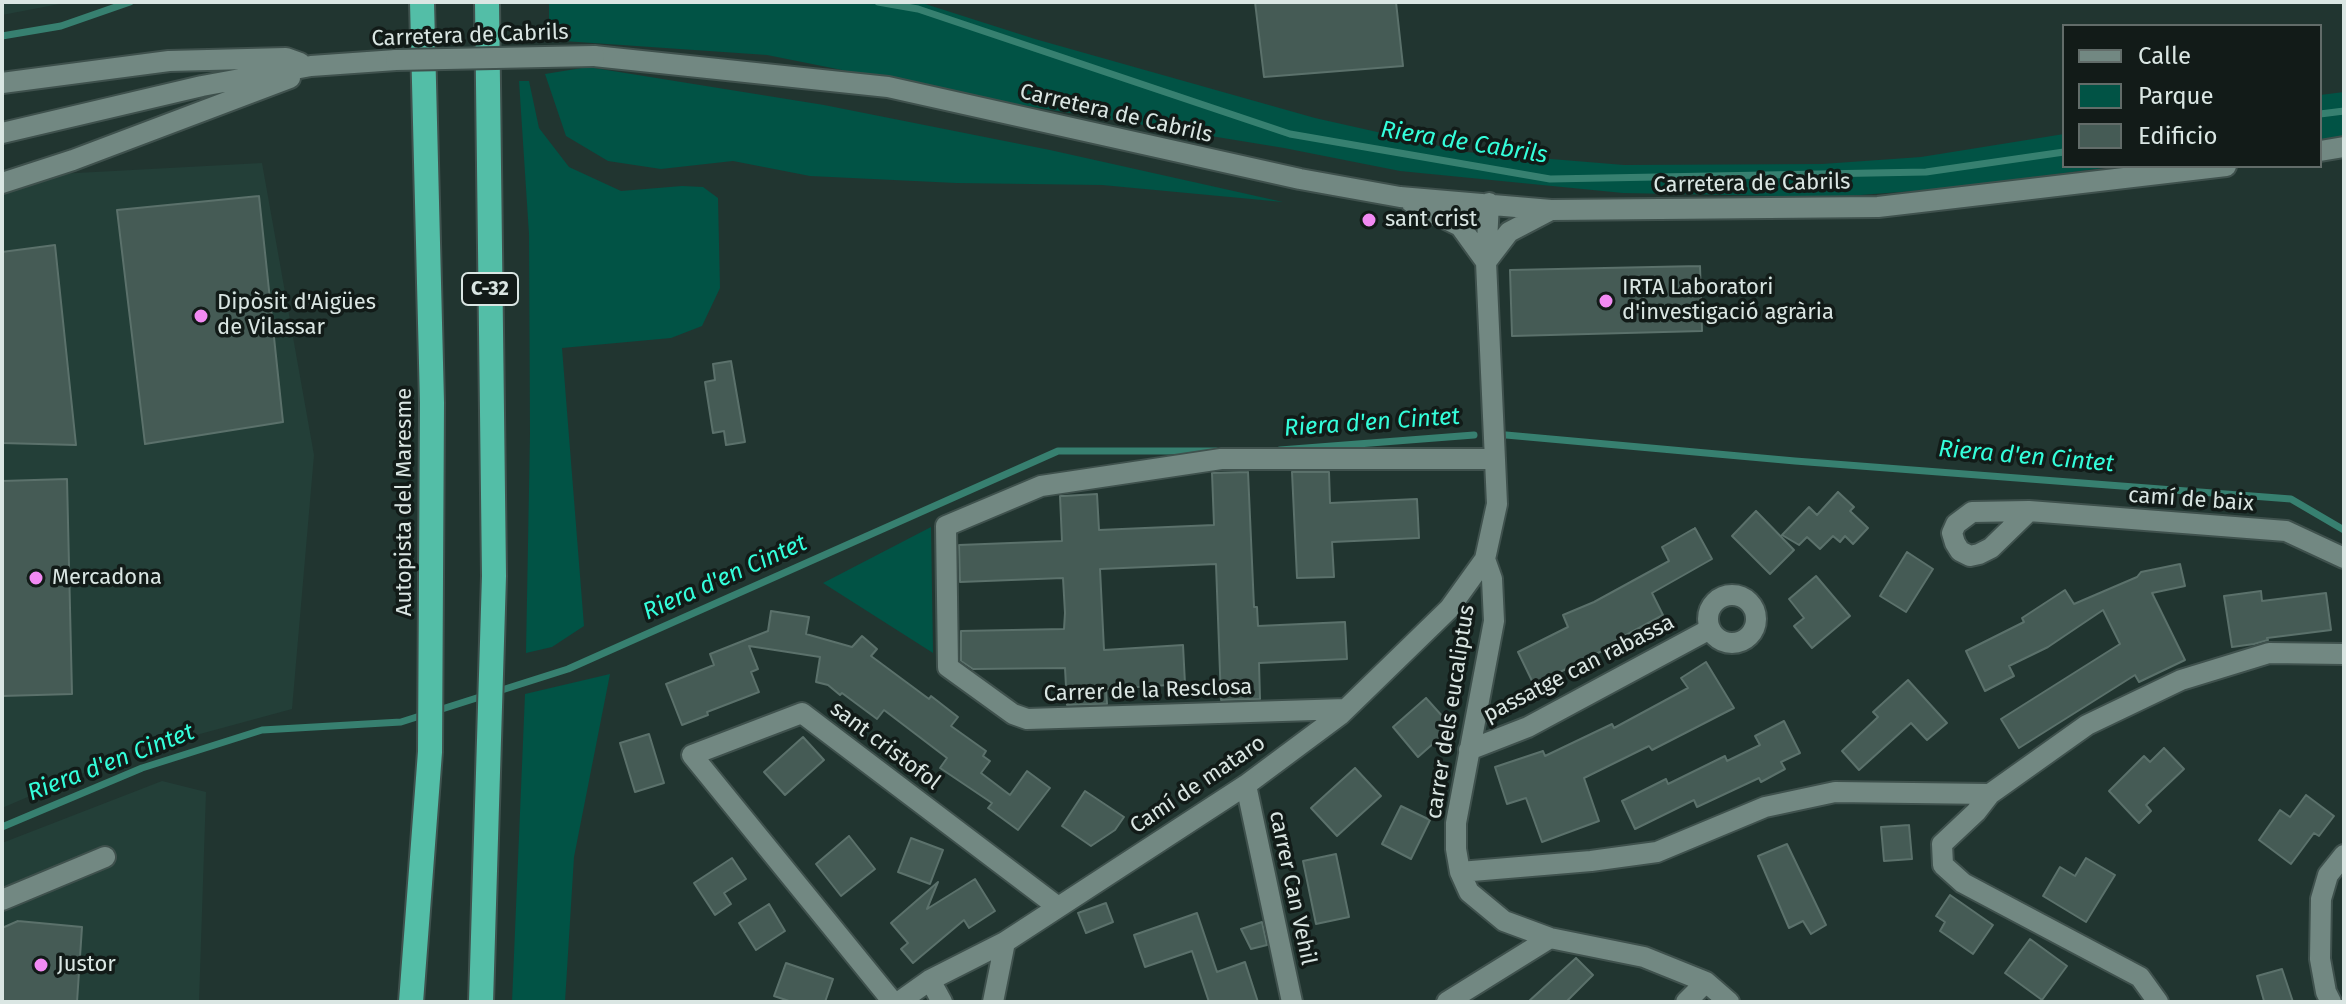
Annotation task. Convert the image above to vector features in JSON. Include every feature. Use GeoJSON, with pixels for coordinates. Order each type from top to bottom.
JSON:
{"type":"FeatureCollection","features":[{"type":"Feature","properties":{"kind":"highway","name":"Autopista del Maresme"},"geometry":{"type":"LineString","coordinates":[[411,1002],[430,752],[432,403],[422,2]]}},
{"type":"Feature","properties":{"kind":"highway","name":"C-32"},"geometry":{"type":"LineString","coordinates":[[481,1002],[494,576],[487,2]]}},
{"type":"Feature","properties":{"kind":"street","name":"Carretera de Cabrils"},"geometry":{"type":"LineString","coordinates":[[2,133],[202,86],[311,66],[396,60],[594,56],[888,87],[1223,163],[1400,197],[1551,210],[1878,207],[2209,168]]}},
{"type":"Feature","properties":{"kind":"street"},"geometry":{"type":"LineString","coordinates":[[2,83],[169,61],[286,58],[311,66]]}},
{"type":"Feature","properties":{"kind":"street"},"geometry":{"type":"LineString","coordinates":[[2,183],[282,83],[311,66]]}},
{"type":"Feature","properties":{"kind":"street"},"geometry":{"type":"LineString","coordinates":[[2322,151],[2344,147]]}},
{"type":"Feature","properties":{"kind":"street"},"geometry":{"type":"LineString","coordinates":[[1400,197],[1460,226],[1486,262],[1509,232],[1551,210]]}},
{"type":"Feature","properties":{"kind":"street","name":"carrer dels eucaliptus"},"geometry":{"type":"LineString","coordinates":[[1460,872],[1456,823],[1494,621],[1492,579],[1485,559],[1497,504],[1486,262],[1489,203]]}},
{"type":"Feature","properties":{"kind":"street","name":"Carrer de la Resclosa"},"geometry":{"type":"LineString","coordinates":[[1346,709],[1027,719],[1013,714],[948,667],[946,526],[1041,486],[1221,459],[1495,459]]}},
{"type":"Feature","properties":{"kind":"street","name":"camí de baix"},"geometry":{"type":"LineString","coordinates":[[2029,511],[2286,531],[2344,558]]}},
{"type":"Feature","properties":{"kind":"street","name":"Camí de mataro"},"geometry":{"type":"LineString","coordinates":[[896,1002],[930,980],[1005,942],[1246,785],[1346,709],[1449,609],[1485,559]]}},
{"type":"Feature","properties":{"kind":"street","name":"passatge can rabassa"},"geometry":{"type":"LineString","coordinates":[[1469,750],[1528,727],[1710,629]]}},
{"type":"Feature","properties":{"kind":"street"},"geometry":{"type":"LineString","coordinates":[[2158,1002],[2140,977],[1963,883],[1943,865],[1942,844],[1990,794],[2087,725],[2181,680],[2269,653],[2344,654]]}},
{"type":"Feature","properties":{"kind":"street","name":"sant cristofol"},"geometry":{"type":"LineString","coordinates":[[896,1002],[692,755],[802,713],[1058,907]]}},
{"type":"Feature","properties":{"kind":"street","name":"carrer Can Vehil"},"geometry":{"type":"LineString","coordinates":[[1246,785],[1292,1002]]}},
{"type":"Feature","properties":{"kind":"street"},"geometry":{"type":"LineString","coordinates":[[1729,1002],[1706,982],[1644,957],[1550,938],[1504,921],[1469,892],[1460,872],[1657,852],[1765,807],[1835,792],[1990,794]]}},
{"type":"Feature","properties":{"kind":"street"},"geometry":{"type":"LineString","coordinates":[[2331,1002],[2320,959],[2321,899],[2328,875],[2344,855]]}},
{"type":"Feature","properties":{"kind":"street"},"geometry":{"type":"LineString","coordinates":[[2,900],[105,857]]}},
{"type":"Feature","properties":{"kind":"street"},"geometry":{"type":"LineString","coordinates":[[1447,1002],[1550,938]]}},
{"type":"Feature","properties":{"kind":"street"},"geometry":{"type":"LineString","coordinates":[[993,1002],[1005,942]]}},
{"type":"Feature","properties":{"kind":"street"},"geometry":{"type":"LineString","coordinates":[[930,980],[942,1002]]}},
{"type":"Feature","properties":{"kind":"street"},"geometry":{"type":"LineString","coordinates":[[1686,1002],[1706,982]]}},
{"type":"Feature","properties":{"kind":"shaded area"},"geometry":{"type":"Polygon","coordinates":[[[2,2],[70,2],[2,15],[2,2]]]}},
{"type":"Feature","properties":{"kind":"shaded area"},"geometry":{"type":"Polygon","coordinates":[[[262,163],[314,455],[292,709],[130,753],[2,808],[2,185],[58,174],[262,163]]]}},
{"type":"Feature","properties":{"kind":"shaded area"},"geometry":{"type":"Polygon","coordinates":[[[162,781],[206,792],[199,1002],[2,1002],[2,843],[162,781]]]}},
{"type":"Feature","properties":{"kind":"green space"},"geometry":{"type":"Polygon","coordinates":[[[549,2],[919,2],[1035,39],[1315,118],[1466,152],[1624,165],[1822,164],[1921,157],[2062,134],[2062,168],[2104,168],[1941,189],[1833,197],[1623,193],[1400,171],[1284,148],[997,101],[767,55],[549,40],[549,2]]]}},
{"type":"Feature","properties":{"kind":"green space"},"geometry":{"type":"Polygon","coordinates":[[[588,67],[824,105],[1050,150],[1283,202],[1102,185],[956,183],[810,176],[733,161],[661,169],[608,161],[566,136],[545,74],[588,67]]]}},
{"type":"Feature","properties":{"kind":"green space"},"geometry":{"type":"Polygon","coordinates":[[[519,81],[529,81],[539,128],[569,167],[621,191],[703,187],[718,198],[720,288],[702,326],[671,338],[562,348],[584,626],[552,647],[526,653],[530,434],[529,234],[519,81]]]}},
{"type":"Feature","properties":{"kind":"green space"},"geometry":{"type":"Polygon","coordinates":[[[2344,92],[2344,138],[2322,141],[2322,95],[2344,92]]]}},
{"type":"Feature","properties":{"kind":"green space"},"geometry":{"type":"Polygon","coordinates":[[[931,527],[933,653],[823,583],[931,527]]]}},
{"type":"Feature","properties":{"kind":"green space"},"geometry":{"type":"Polygon","coordinates":[[[610,674],[574,857],[565,1002],[512,1002],[525,694],[610,674]]]}},
{"type":"Feature","properties":{"kind":"building"},"geometry":{"type":"Polygon","coordinates":[[[1255,2],[1396,2],[1403,66],[1264,77],[1255,2]]]}},
{"type":"Feature","properties":{"kind":"building","name":"Dipòsit d'Aigües de Vilassar"},"geometry":{"type":"Polygon","coordinates":[[[259,196],[283,422],[145,444],[117,210],[259,196]]]}},
{"type":"Feature","properties":{"kind":"building"},"geometry":{"type":"Polygon","coordinates":[[[55,245],[76,445],[2,443],[2,252],[55,245]]]}},
{"type":"Feature","properties":{"kind":"building","name":"IRTA Laboratori d'investigació agrària"},"geometry":{"type":"Polygon","coordinates":[[[1700,266],[1702,331],[1512,336],[1510,270],[1700,266]]]}},
{"type":"Feature","properties":{"kind":"building"},"geometry":{"type":"Polygon","coordinates":[[[731,361],[745,442],[726,445],[724,431],[713,433],[705,382],[715,380],[713,364],[731,361]]]}},
{"type":"Feature","properties":{"kind":"building"},"geometry":{"type":"Polygon","coordinates":[[[1248,472],[1254,607],[1257,607],[1258,626],[1345,622],[1347,659],[1259,663],[1260,699],[1221,700],[1216,564],[1100,569],[1104,650],[1183,645],[1185,684],[1106,689],[1107,704],[1067,705],[1065,668],[973,669],[961,661],[961,631],[1064,629],[1065,613],[1063,578],[960,582],[959,545],[1062,541],[1060,496],[1097,494],[1099,530],[1214,525],[1212,473],[1248,472]]]}},
{"type":"Feature","properties":{"kind":"building"},"geometry":{"type":"Polygon","coordinates":[[[1292,472],[1329,472],[1330,503],[1417,499],[1419,538],[1332,542],[1334,577],[1297,578],[1292,472]]]}},
{"type":"Feature","properties":{"kind":"building","name":"Mercadona"},"geometry":{"type":"Polygon","coordinates":[[[67,479],[72,694],[2,696],[2,481],[67,479]]]}},
{"type":"Feature","properties":{"kind":"building"},"geometry":{"type":"Polygon","coordinates":[[[1838,492],[1854,507],[1850,511],[1868,528],[1853,544],[1845,536],[1840,542],[1833,536],[1820,549],[1807,537],[1799,545],[1782,535],[1809,507],[1817,515],[1838,492]]]}},
{"type":"Feature","properties":{"kind":"building"},"geometry":{"type":"Polygon","coordinates":[[[1756,511],[1794,550],[1770,574],[1732,536],[1756,511]]]}},
{"type":"Feature","properties":{"kind":"building"},"geometry":{"type":"Polygon","coordinates":[[[1695,528],[1712,559],[1652,593],[1663,615],[1613,642],[1614,645],[1534,685],[1518,652],[1568,627],[1563,615],[1594,602],[1669,561],[1662,547],[1695,528]]]}},
{"type":"Feature","properties":{"kind":"building"},"geometry":{"type":"Polygon","coordinates":[[[1907,552],[1933,569],[1906,612],[1880,596],[1907,552]]]}},
{"type":"Feature","properties":{"kind":"building"},"geometry":{"type":"Polygon","coordinates":[[[2180,564],[2185,586],[2152,593],[2185,660],[2139,682],[2135,675],[2019,748],[2001,719],[2120,644],[2103,610],[2048,647],[2009,666],[2014,676],[1985,691],[1966,651],[2024,622],[2022,618],[2065,590],[2074,604],[2137,577],[2141,572],[2180,564]]]}},
{"type":"Feature","properties":{"kind":"building"},"geometry":{"type":"Polygon","coordinates":[[[1816,576],[1850,616],[1812,648],[1794,626],[1804,618],[1789,599],[1816,576]]]}},
{"type":"Feature","properties":{"kind":"building"},"geometry":{"type":"Polygon","coordinates":[[[2261,591],[2262,601],[2326,593],[2331,630],[2267,638],[2254,644],[2232,647],[2224,596],[2261,591]]]}},
{"type":"Feature","properties":{"kind":"building"},"geometry":{"type":"Polygon","coordinates":[[[771,611],[809,617],[806,634],[852,647],[862,636],[877,649],[871,656],[958,717],[951,726],[986,751],[983,756],[990,761],[981,773],[1010,795],[1027,771],[1050,788],[1018,830],[988,808],[992,803],[940,768],[947,758],[884,710],[877,719],[842,693],[840,695],[828,685],[816,682],[820,657],[749,646],[758,669],[751,672],[759,692],[682,725],[666,684],[714,665],[710,654],[768,631],[771,611]]]}},
{"type":"Feature","properties":{"kind":"building"},"geometry":{"type":"Polygon","coordinates":[[[1706,662],[1734,708],[1652,750],[1649,746],[1584,778],[1599,821],[1542,842],[1526,798],[1507,804],[1495,767],[1543,751],[1545,756],[1612,724],[1614,728],[1688,688],[1681,678],[1706,662]]]}},
{"type":"Feature","properties":{"kind":"building"},"geometry":{"type":"Polygon","coordinates":[[[1908,680],[1947,723],[1927,740],[1911,723],[1859,770],[1842,751],[1878,717],[1873,712],[1908,680]]]}},
{"type":"Feature","properties":{"kind":"building"},"geometry":{"type":"Polygon","coordinates":[[[1426,698],[1452,727],[1418,757],[1393,727],[1426,698]]]}},
{"type":"Feature","properties":{"kind":"building"},"geometry":{"type":"Polygon","coordinates":[[[1784,721],[1800,753],[1781,762],[1785,769],[1761,782],[1759,778],[1697,807],[1694,800],[1635,829],[1622,801],[1666,779],[1668,784],[1725,756],[1727,761],[1760,745],[1755,736],[1784,721]]]}},
{"type":"Feature","properties":{"kind":"building"},"geometry":{"type":"Polygon","coordinates":[[[649,734],[664,783],[635,792],[620,743],[649,734]]]}},
{"type":"Feature","properties":{"kind":"building"},"geometry":{"type":"Polygon","coordinates":[[[803,737],[824,760],[785,795],[764,772],[803,737]]]}},
{"type":"Feature","properties":{"kind":"building"},"geometry":{"type":"Polygon","coordinates":[[[2164,748],[2184,769],[2146,805],[2151,811],[2139,823],[2109,791],[2144,756],[2150,762],[2164,748]]]}},
{"type":"Feature","properties":{"kind":"building"},"geometry":{"type":"Polygon","coordinates":[[[1355,768],[1381,796],[1337,836],[1311,808],[1355,768]]]}},
{"type":"Feature","properties":{"kind":"building"},"geometry":{"type":"Polygon","coordinates":[[[1085,791],[1124,817],[1115,830],[1091,846],[1062,826],[1085,791]]]}},
{"type":"Feature","properties":{"kind":"building"},"geometry":{"type":"Polygon","coordinates":[[[2306,795],[2334,816],[2319,836],[2314,833],[2291,864],[2259,840],[2280,810],[2290,817],[2306,795]]]}},
{"type":"Feature","properties":{"kind":"building"},"geometry":{"type":"Polygon","coordinates":[[[1401,806],[1430,820],[1411,859],[1382,844],[1401,806]]]}},
{"type":"Feature","properties":{"kind":"building"},"geometry":{"type":"Polygon","coordinates":[[[1909,825],[1912,859],[1884,861],[1881,827],[1909,825]]]}},
{"type":"Feature","properties":{"kind":"building"},"geometry":{"type":"Polygon","coordinates":[[[849,836],[875,869],[841,896],[816,864],[849,836]]]}},
{"type":"Feature","properties":{"kind":"building"},"geometry":{"type":"Polygon","coordinates":[[[911,838],[943,850],[930,884],[898,872],[911,838]]]}},
{"type":"Feature","properties":{"kind":"building"},"geometry":{"type":"Polygon","coordinates":[[[1787,844],[1826,925],[1811,934],[1803,921],[1789,928],[1758,856],[1787,844]]]}},
{"type":"Feature","properties":{"kind":"building"},"geometry":{"type":"Polygon","coordinates":[[[1336,854],[1349,917],[1316,924],[1303,861],[1336,854]]]}},
{"type":"Feature","properties":{"kind":"building"},"geometry":{"type":"Polygon","coordinates":[[[732,858],[746,879],[724,893],[731,904],[715,915],[694,883],[732,858]]]}},
{"type":"Feature","properties":{"kind":"building"},"geometry":{"type":"Polygon","coordinates":[[[2086,858],[2115,875],[2086,922],[2043,896],[2060,867],[2075,876],[2086,858]]]}},
{"type":"Feature","properties":{"kind":"building"},"geometry":{"type":"Polygon","coordinates":[[[975,879],[995,911],[969,928],[964,920],[913,963],[901,949],[908,943],[891,923],[938,882],[927,909],[975,879]]]}},
{"type":"Feature","properties":{"kind":"building"},"geometry":{"type":"Polygon","coordinates":[[[1950,895],[1993,925],[1973,954],[1940,931],[1945,922],[1936,916],[1950,895]]]}},
{"type":"Feature","properties":{"kind":"building"},"geometry":{"type":"Polygon","coordinates":[[[1106,903],[1113,922],[1086,933],[1078,913],[1106,903]]]}},
{"type":"Feature","properties":{"kind":"building"},"geometry":{"type":"Polygon","coordinates":[[[769,904],[785,931],[756,950],[739,923],[769,904]]]}},
{"type":"Feature","properties":{"kind":"building"},"geometry":{"type":"Polygon","coordinates":[[[1197,913],[1217,972],[1245,962],[1258,1002],[1209,1002],[1192,951],[1145,967],[1134,935],[1197,913]]]}},
{"type":"Feature","properties":{"kind":"building","name":"Justor"},"geometry":{"type":"Polygon","coordinates":[[[18,921],[82,927],[77,1002],[2,1002],[2,928],[18,921]]]}},
{"type":"Feature","properties":{"kind":"building"},"geometry":{"type":"Polygon","coordinates":[[[1262,922],[1267,945],[1251,949],[1241,929],[1262,922]]]}},
{"type":"Feature","properties":{"kind":"building"},"geometry":{"type":"Polygon","coordinates":[[[2030,939],[2067,966],[2042,1000],[2005,973],[2030,939]]]}},
{"type":"Feature","properties":{"kind":"building"},"geometry":{"type":"Polygon","coordinates":[[[1576,958],[1593,975],[1566,1002],[1528,1002],[1576,958]]]}},
{"type":"Feature","properties":{"kind":"building"},"geometry":{"type":"Polygon","coordinates":[[[786,963],[833,979],[825,1002],[792,1002],[774,996],[786,963]]]}},
{"type":"Feature","properties":{"kind":"building"},"geometry":{"type":"Polygon","coordinates":[[[2282,969],[2293,1002],[2264,1001],[2257,976],[2282,969]]]}},
{"type":"Feature","properties":{"kind":"waterway","name":"Riera de Cabrils"},"geometry":{"type":"LineString","coordinates":[[2,36],[61,26],[130,2]]}},
{"type":"Feature","properties":{"kind":"waterway","name":"Riera de Cabrils"},"geometry":{"type":"LineString","coordinates":[[878,2],[918,9],[1290,134],[1550,179],[1926,172],[2062,152]]}},
{"type":"Feature","properties":{"kind":"waterway","name":"Riera de Cabrils"},"geometry":{"type":"LineString","coordinates":[[2322,114],[2344,111]]}},
{"type":"Feature","properties":{"kind":"waterway","name":"Riera d'en Cintet"},"geometry":{"type":"LineString","coordinates":[[1280,450],[1474,435]]}},
{"type":"Feature","properties":{"kind":"waterway","name":"Riera d'en Cintet"},"geometry":{"type":"LineString","coordinates":[[1506,435],[1795,461],[2291,499],[2344,530]]}},
{"type":"Feature","properties":{"kind":"waterway","name":"Riera d'en Cintet"},"geometry":{"type":"LineString","coordinates":[[2,827],[142,768],[262,730],[401,722],[568,669],[1058,451],[1216,451]]}},
{"type":"Feature","properties":{"kind":"place","name":"sant crist"},"geometry":{"type":"Point","coordinates":[1369,220]}},
{"type":"Feature","properties":{"kind":"place","name":"IRTA Laboratori d'investigació agrària"},"geometry":{"type":"Point","coordinates":[1606,301]}},
{"type":"Feature","properties":{"kind":"place","name":"Dipòsit d'Aigües de Vilassar"},"geometry":{"type":"Point","coordinates":[201,316]}},
{"type":"Feature","properties":{"kind":"place","name":"Mercadona"},"geometry":{"type":"Point","coordinates":[36,578]}},
{"type":"Feature","properties":{"kind":"place","name":"Justor"},"geometry":{"type":"Point","coordinates":[41,965]}}]}
